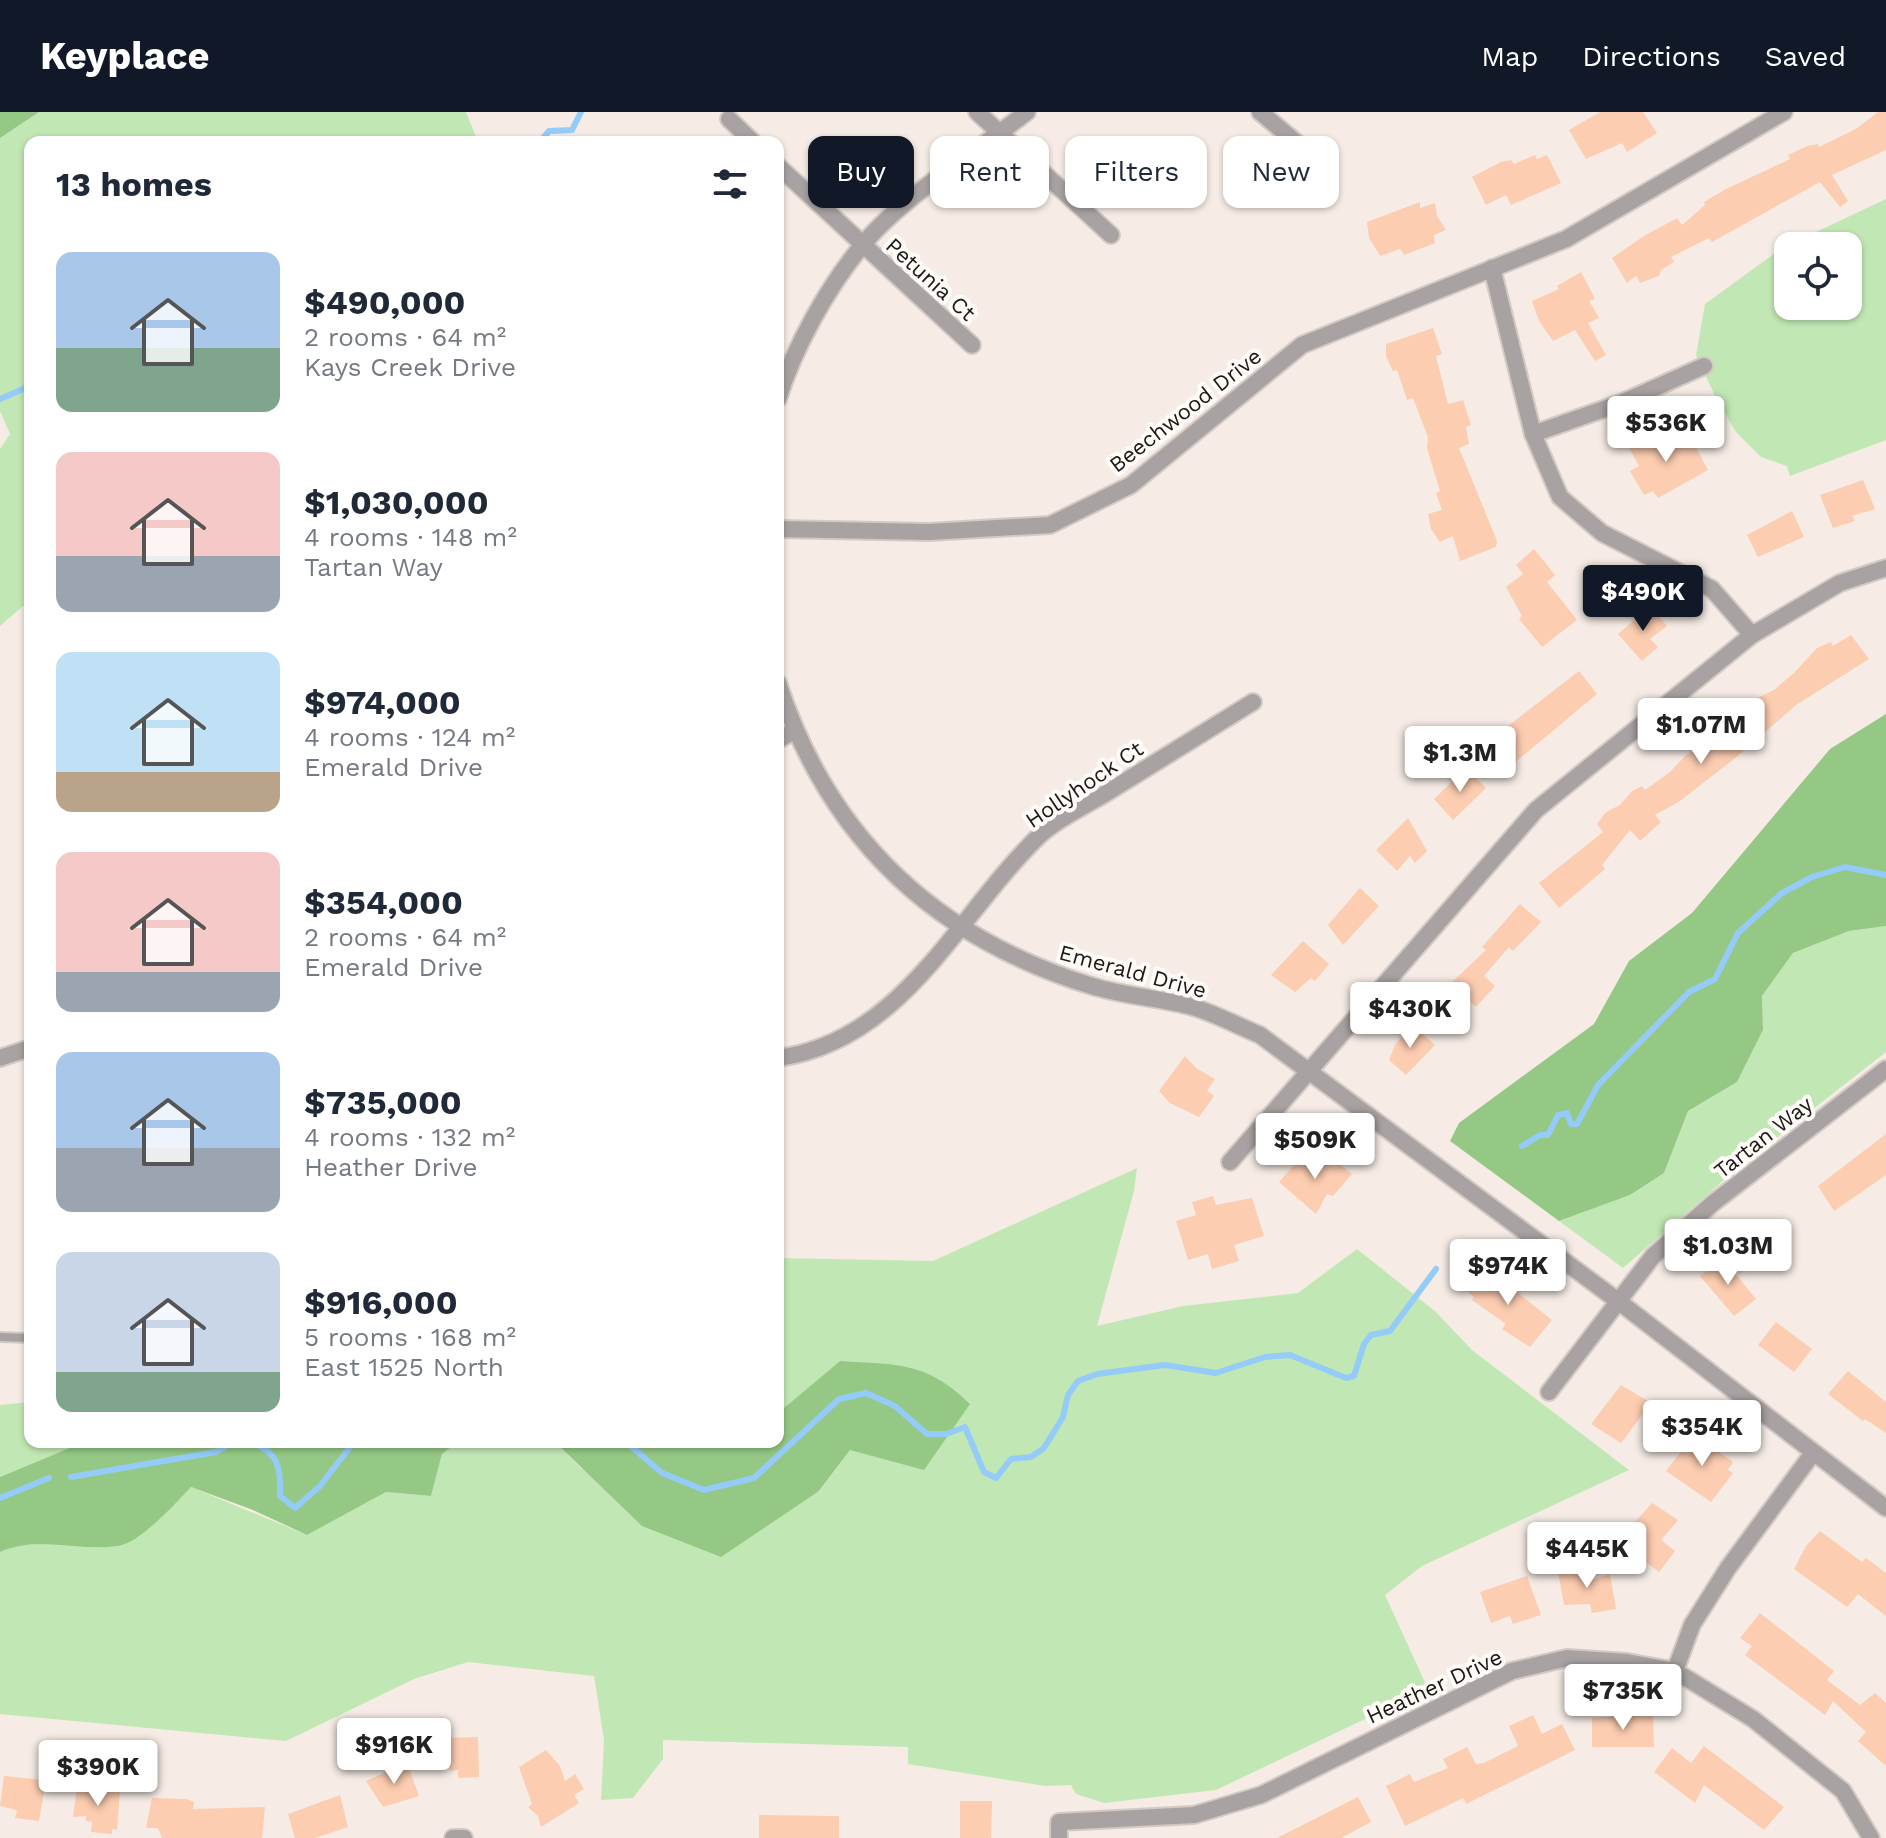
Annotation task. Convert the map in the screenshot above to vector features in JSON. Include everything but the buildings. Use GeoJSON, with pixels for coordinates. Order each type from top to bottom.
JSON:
{"type":"FeatureCollection","features":[{"type":"Feature","properties":{"kind":"street"},"geometry":{"type":"LineString","coordinates":[[977,112],[1111,235]]}},
{"type":"Feature","properties":{"kind":"street"},"geometry":{"type":"LineString","coordinates":[[784,380],[824,301],[861,246],[966,156],[1027,112]]}},
{"type":"Feature","properties":{"kind":"street"},"geometry":{"type":"LineString","coordinates":[[1260,112],[1289,136]]}},
{"type":"Feature","properties":{"kind":"street","name":"Beechwood Drive"},"geometry":{"type":"LineString","coordinates":[[784,529],[929,532],[1050,525],[1131,485],[1302,345],[1566,239],[1784,112]]}},
{"type":"Feature","properties":{"kind":"street"},"geometry":{"type":"LineString","coordinates":[[729,119],[747,136]]}},
{"type":"Feature","properties":{"kind":"street","name":"Petunia Ct"},"geometry":{"type":"LineString","coordinates":[[784,172],[861,246],[972,345]]}},
{"type":"Feature","properties":{"kind":"street"},"geometry":{"type":"LineString","coordinates":[[1492,268],[1533,434],[1560,497],[1602,533],[1712,589],[1752,635]]}},
{"type":"Feature","properties":{"kind":"street"},"geometry":{"type":"LineString","coordinates":[[1533,434],[1621,403],[1704,366]]}},
{"type":"Feature","properties":{"kind":"street"},"geometry":{"type":"LineString","coordinates":[[1230,1162],[1536,810],[1752,635],[1840,583],[1886,568]]}},
{"type":"Feature","properties":{"kind":"street","name":"Emerald Drive"},"geometry":{"type":"LineString","coordinates":[[784,701],[794,731],[841,816],[919,896],[960,927],[1044,970],[1095,987],[1208,1013],[1260,1035],[1618,1301],[1886,1508]]}},
{"type":"Feature","properties":{"kind":"street","name":"Hollyhock Ct"},"geometry":{"type":"LineString","coordinates":[[784,1056],[812,1049],[890,1007],[925,973],[960,927],[1043,833],[1253,702]]}},
{"type":"Feature","properties":{"kind":"street"},"geometry":{"type":"LineString","coordinates":[[784,737],[794,731]]}},
{"type":"Feature","properties":{"kind":"street"},"geometry":{"type":"LineString","coordinates":[[0,1058],[24,1050]]}},
{"type":"Feature","properties":{"kind":"street","name":"Tartan Way"},"geometry":{"type":"LineString","coordinates":[[1549,1392],[1653,1256],[1712,1204],[1886,1069]]}},
{"type":"Feature","properties":{"kind":"street"},"geometry":{"type":"LineString","coordinates":[[1675,1671],[1692,1625],[1728,1568],[1813,1453]]}},
{"type":"Feature","properties":{"kind":"street","name":"Heather Drive"},"geometry":{"type":"LineString","coordinates":[[1059,1830],[1194,1815],[1261,1795],[1512,1671],[1567,1658],[1627,1662],[1675,1671],[1753,1719],[1843,1791],[1871,1838]]}},
{"type":"Feature","properties":{"kind":"lane"},"geometry":{"type":"LineString","coordinates":[[0,1337],[24,1338]]}},
{"type":"Feature","properties":{"kind":"green space"},"geometry":{"type":"Polygon","coordinates":[[[0,112],[39,112],[0,138],[0,112]]]}},
{"type":"Feature","properties":{"kind":"green space"},"geometry":{"type":"Polygon","coordinates":[[[39,112],[466,112],[476,136],[24,136],[24,605],[0,626],[0,449],[10,434],[0,411],[0,138],[39,112]]]}},
{"type":"Feature","properties":{"kind":"green space"},"geometry":{"type":"Polygon","coordinates":[[[1886,199],[1886,440],[1790,476],[1787,466],[1761,457],[1736,432],[1696,355],[1705,304],[1774,254],[1774,320],[1862,320],[1862,232],[1816,232],[1886,199]]]}},
{"type":"Feature","properties":{"kind":"green space"},"geometry":{"type":"Polygon","coordinates":[[[1886,714],[1886,926],[1849,931],[1793,953],[1762,996],[1763,1030],[1737,1082],[1688,1111],[1664,1173],[1630,1195],[1559,1221],[1450,1141],[1459,1123],[1594,1024],[1629,961],[1692,913],[1830,749],[1886,714]]]}},
{"type":"Feature","properties":{"kind":"green space"},"geometry":{"type":"Polygon","coordinates":[[[1886,926],[1886,1052],[1739,1167],[1623,1268],[1559,1221],[1630,1195],[1664,1173],[1688,1111],[1737,1082],[1763,1030],[1762,996],[1793,953],[1849,931],[1886,926]]]}},
{"type":"Feature","properties":{"kind":"green space"},"geometry":{"type":"Polygon","coordinates":[[[1137,1168],[1134,1191],[1097,1326],[1183,1306],[1298,1293],[1357,1249],[1436,1312],[1472,1350],[1629,1470],[1422,1566],[1385,1595],[1428,1689],[1216,1790],[1104,1803],[1076,1794],[1071,1785],[1045,1786],[908,1764],[908,1747],[663,1740],[663,1759],[633,1798],[601,1800],[604,1740],[594,1676],[468,1662],[414,1679],[286,1741],[0,1714],[0,1552],[43,1544],[103,1547],[127,1543],[157,1521],[191,1487],[307,1535],[386,1492],[431,1496],[442,1454],[450,1448],[561,1448],[582,1469],[819,1492],[850,1450],[840,1361],[784,1408],[784,1258],[933,1261],[1137,1168]]]}},
{"type":"Feature","properties":{"kind":"green space"},"geometry":{"type":"Polygon","coordinates":[[[840,1361],[910,1368],[939,1380],[970,1404],[924,1470],[850,1450],[819,1491],[721,1557],[642,1526],[561,1448],[784,1448],[784,1408],[840,1361]]]}},
{"type":"Feature","properties":{"kind":"green space"},"geometry":{"type":"Polygon","coordinates":[[[24,1403],[24,1448],[70,1448],[0,1477],[0,1405],[24,1403]]]}},
{"type":"Feature","properties":{"kind":"green space"},"geometry":{"type":"Polygon","coordinates":[[[70,1448],[450,1448],[442,1454],[431,1496],[386,1492],[307,1535],[253,1510],[191,1487],[157,1521],[127,1543],[103,1547],[43,1544],[0,1552],[0,1477],[70,1448]]]}},
{"type":"Feature","properties":{"kind":"waterway"},"geometry":{"type":"LineString","coordinates":[[545,136],[549,131],[572,130],[581,112]]}},
{"type":"Feature","properties":{"kind":"waterway"},"geometry":{"type":"LineString","coordinates":[[0,399],[24,389]]}},
{"type":"Feature","properties":{"kind":"waterway"},"geometry":{"type":"LineString","coordinates":[[1522,1146],[1540,1135],[1548,1135],[1558,1115],[1567,1113],[1571,1124],[1577,1124],[1598,1085],[1689,992],[1715,979],[1738,933],[1782,893],[1812,877],[1845,867],[1886,875]]}},
{"type":"Feature","properties":{"kind":"waterway"},"geometry":{"type":"LineString","coordinates":[[633,1448],[662,1473],[704,1490],[754,1478],[839,1399],[866,1393],[895,1406],[927,1434],[946,1434],[965,1427],[984,1472],[996,1478],[1011,1459],[1031,1457],[1044,1448],[1063,1417],[1068,1395],[1078,1381],[1097,1374],[1165,1365],[1216,1373],[1265,1357],[1290,1355],[1346,1378],[1354,1376],[1364,1344],[1371,1335],[1390,1331],[1436,1269]]}},
{"type":"Feature","properties":{"kind":"waterway"},"geometry":{"type":"LineString","coordinates":[[71,1477],[216,1452],[223,1448]]}},
{"type":"Feature","properties":{"kind":"waterway"},"geometry":{"type":"LineString","coordinates":[[263,1448],[279,1469],[280,1496],[295,1508],[320,1486],[349,1448]]}},
{"type":"Feature","properties":{"kind":"waterway"},"geometry":{"type":"LineString","coordinates":[[0,1498],[49,1478]]}}]}
